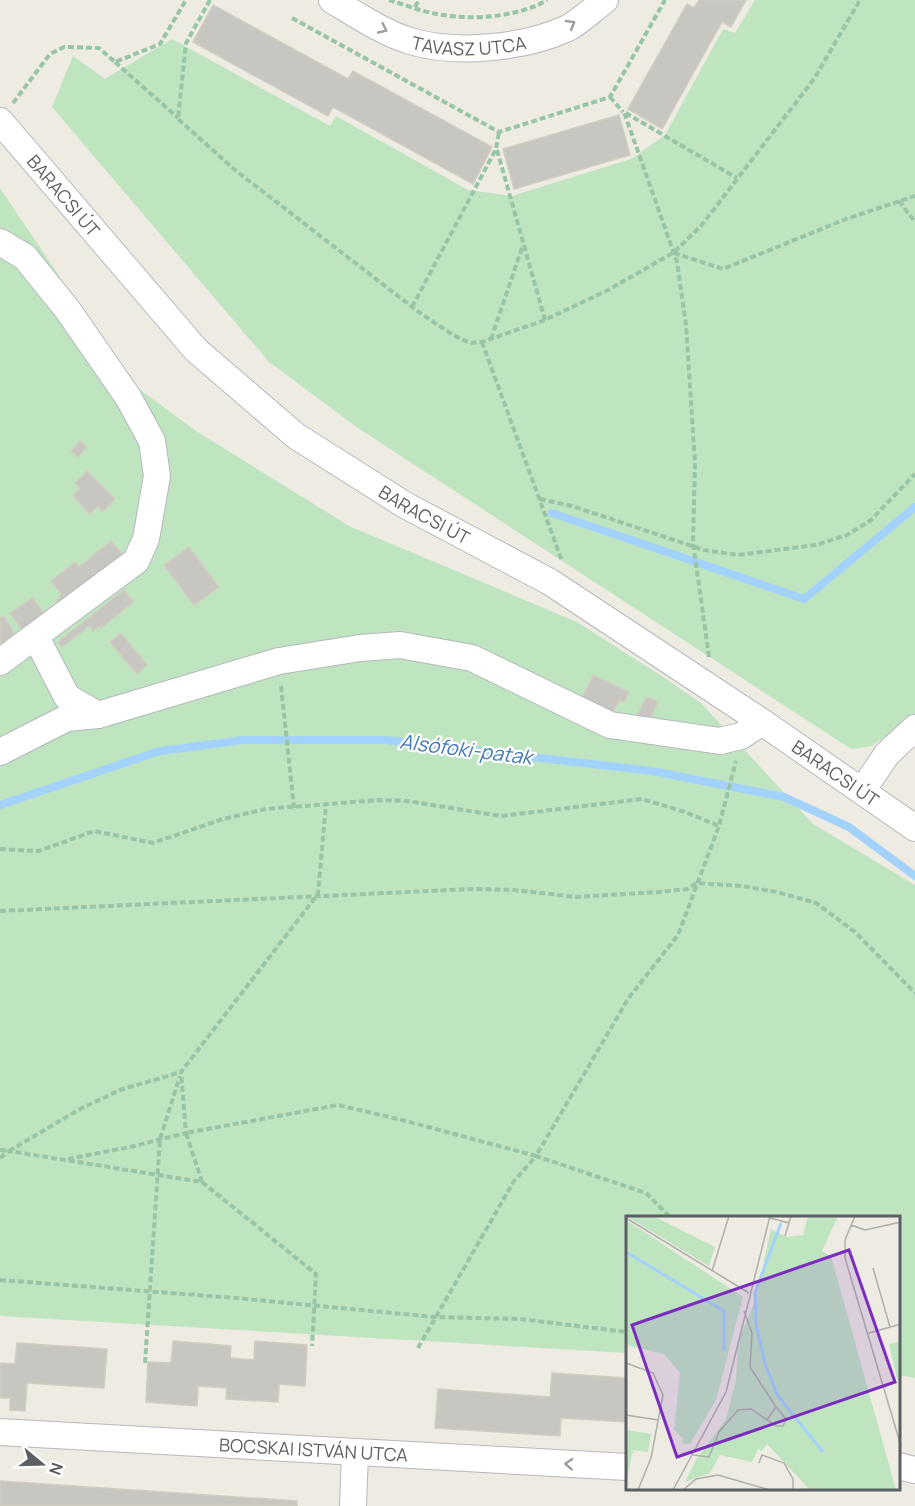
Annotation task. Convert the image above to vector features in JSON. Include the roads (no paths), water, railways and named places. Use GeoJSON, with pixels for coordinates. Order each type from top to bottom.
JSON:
{"type":"FeatureCollection","features":[{"type":"Feature","properties":{"kind":"street","name":"TAVASZ UTCA"},"geometry":{"type":"LineString","coordinates":[[332,0],[378,27],[411,41],[460,47],[510,47],[569,27],[605,0]]}},
{"type":"Feature","properties":{"kind":"street","name":"BARACSI ÚT"},"geometry":{"type":"LineString","coordinates":[[5,114],[196,350],[296,436],[405,505],[550,582],[762,722],[915,828]]}},
{"type":"Feature","properties":{"kind":"street"},"geometry":{"type":"LineString","coordinates":[[0,242],[25,257],[67,309],[128,397],[152,441],[158,476],[146,539],[136,561],[0,662]]}},
{"type":"Feature","properties":{"kind":"street"},"geometry":{"type":"LineString","coordinates":[[36,637],[67,708]]}},
{"type":"Feature","properties":{"kind":"street"},"geometry":{"type":"LineString","coordinates":[[0,752],[67,708],[98,715],[279,661],[360,648],[400,645],[472,658],[610,726],[720,741],[741,736],[762,722]]}},
{"type":"Feature","properties":{"kind":"street"},"geometry":{"type":"LineString","coordinates":[[862,791],[887,754],[915,728]]}},
{"type":"Feature","properties":{"kind":"street","name":"BOCSKAI ISTVÁN UTCA"},"geometry":{"type":"LineString","coordinates":[[0,1432],[626,1467]]}},
{"type":"Feature","properties":{"kind":"street"},"geometry":{"type":"LineString","coordinates":[[353,1506],[356,1453]]}},
{"type":"Feature","properties":{"kind":"street"},"geometry":{"type":"LineString","coordinates":[[900,1466],[915,1470]]}},
{"type":"Feature","properties":{"kind":"waterway"},"geometry":{"type":"LineString","coordinates":[[552,513],[804,599],[915,507]]}},
{"type":"Feature","properties":{"kind":"waterway","name":"Alsófoki-patak"},"geometry":{"type":"LineString","coordinates":[[0,805],[160,751],[244,740],[386,740],[652,771],[784,797],[849,827],[915,876]]}}]}
